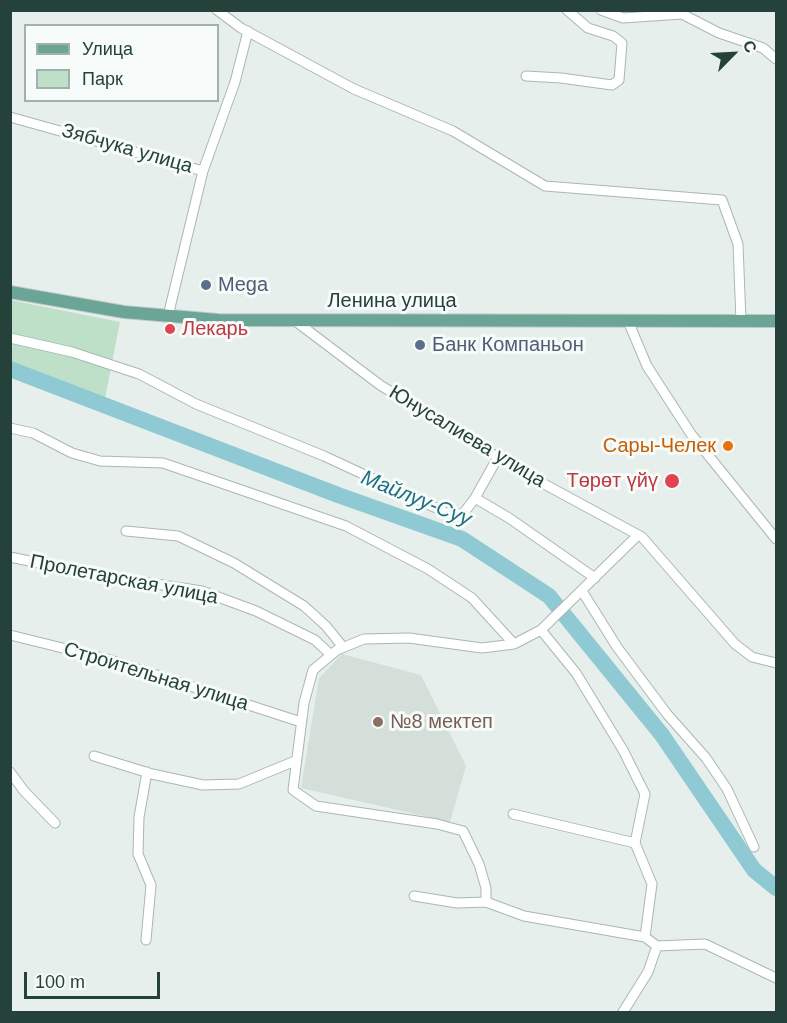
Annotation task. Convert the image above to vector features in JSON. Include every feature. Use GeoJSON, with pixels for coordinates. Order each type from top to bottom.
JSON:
{"type":"FeatureCollection","features":[{"type":"Feature","properties":{"kind":"main road","name":"Ленина улица"},"geometry":{"type":"LineString","coordinates":[[10,292],[124,312],[218,320],[777,321]]}},
{"type":"Feature","properties":{"kind":"street"},"geometry":{"type":"LineString","coordinates":[[217,10],[248,32],[354,89],[453,131],[544,186],[722,200],[738,244],[741,321]]}},
{"type":"Feature","properties":{"kind":"street"},"geometry":{"type":"LineString","coordinates":[[526,76],[612,85],[619,80],[622,43],[613,36],[588,28],[567,10]]}},
{"type":"Feature","properties":{"kind":"street"},"geometry":{"type":"LineString","coordinates":[[601,10],[623,18],[682,14],[719,33],[763,48],[777,59]]}},
{"type":"Feature","properties":{"kind":"street"},"geometry":{"type":"LineString","coordinates":[[203,171],[235,82],[248,32]]}},
{"type":"Feature","properties":{"kind":"street","name":"Зябчука улица"},"geometry":{"type":"LineString","coordinates":[[10,117],[203,171],[168,316]]}},
{"type":"Feature","properties":{"kind":"street","name":"Юнусалиева улица"},"geometry":{"type":"LineString","coordinates":[[294,320],[380,385],[498,457],[638,535],[735,644],[752,657],[777,663]]}},
{"type":"Feature","properties":{"kind":"street"},"geometry":{"type":"LineString","coordinates":[[628,321],[647,366],[691,434],[777,539]]}},
{"type":"Feature","properties":{"kind":"street"},"geometry":{"type":"LineString","coordinates":[[10,338],[72,352],[139,374],[196,404],[356,470],[449,514],[463,514],[475,498],[498,457]]}},
{"type":"Feature","properties":{"kind":"street"},"geometry":{"type":"LineString","coordinates":[[10,428],[33,433],[72,453],[100,461],[163,463],[346,526],[428,569],[472,598],[514,644]]}},
{"type":"Feature","properties":{"kind":"street"},"geometry":{"type":"LineString","coordinates":[[475,498],[509,518],[595,578]]}},
{"type":"Feature","properties":{"kind":"street"},"geometry":{"type":"LineString","coordinates":[[126,531],[178,536],[234,564],[304,606],[326,626],[343,647]]}},
{"type":"Feature","properties":{"kind":"street"},"geometry":{"type":"LineString","coordinates":[[486,902],[486,888],[479,864],[463,831],[437,824],[316,806],[293,790],[301,722],[313,670],[343,647],[364,639],[409,638],[482,648],[514,644],[542,630],[638,535]]}},
{"type":"Feature","properties":{"kind":"street","name":"Пролетарская улица"},"geometry":{"type":"LineString","coordinates":[[10,557],[96,575],[202,591],[256,611],[315,640],[331,655]]}},
{"type":"Feature","properties":{"kind":"street"},"geometry":{"type":"LineString","coordinates":[[582,591],[624,657],[667,714],[706,758],[727,789],[754,847]]}},
{"type":"Feature","properties":{"kind":"street"},"geometry":{"type":"LineString","coordinates":[[542,630],[576,673],[645,794],[635,843],[652,884],[645,937]]}},
{"type":"Feature","properties":{"kind":"street","name":"Строительная улица"},"geometry":{"type":"LineString","coordinates":[[10,635],[106,659],[301,722]]}},
{"type":"Feature","properties":{"kind":"street"},"geometry":{"type":"LineString","coordinates":[[94,756],[147,772],[203,784],[239,784],[295,761]]}},
{"type":"Feature","properties":{"kind":"street"},"geometry":{"type":"LineString","coordinates":[[10,772],[24,792],[55,822]]}},
{"type":"Feature","properties":{"kind":"street"},"geometry":{"type":"LineString","coordinates":[[146,940],[151,885],[138,854],[139,817],[147,772]]}},
{"type":"Feature","properties":{"kind":"street"},"geometry":{"type":"LineString","coordinates":[[513,814],[635,843]]}},
{"type":"Feature","properties":{"kind":"street"},"geometry":{"type":"LineString","coordinates":[[414,896],[457,903],[486,902],[524,916],[645,937],[657,946],[705,944],[777,978]]}},
{"type":"Feature","properties":{"kind":"street"},"geometry":{"type":"LineString","coordinates":[[623,1012],[648,972],[657,946]]}},
{"type":"Feature","properties":{"kind":"shaded area","name":"№8 мектеп"},"geometry":{"type":"Polygon","coordinates":[[[342,654],[421,675],[466,766],[450,822],[301,788],[319,678],[342,654]]]}},
{"type":"Feature","properties":{"kind":"green space"},"geometry":{"type":"Polygon","coordinates":[[[10,300],[120,322],[105,398],[11,361],[10,300]]]}},
{"type":"Feature","properties":{"kind":"waterway","name":"Майлуу-Суу"},"geometry":{"type":"LineString","coordinates":[[10,369],[338,495],[462,539],[549,596],[662,735],[754,870],[776,888]]}},
{"type":"Feature","properties":{"kind":"place","name":"Mega"},"geometry":{"type":"Point","coordinates":[206,285]}},
{"type":"Feature","properties":{"kind":"place","name":"Лекарь"},"geometry":{"type":"Point","coordinates":[170,329]}},
{"type":"Feature","properties":{"kind":"place","name":"Банк Компаньон"},"geometry":{"type":"Point","coordinates":[420,345]}},
{"type":"Feature","properties":{"kind":"place","name":"Сары-Челек"},"geometry":{"type":"Point","coordinates":[728,446]}},
{"type":"Feature","properties":{"kind":"place","name":"Төрөт үйү"},"geometry":{"type":"Point","coordinates":[672,481]}},
{"type":"Feature","properties":{"kind":"place","name":"№8 мектеп"},"geometry":{"type":"Point","coordinates":[378,722]}}]}
